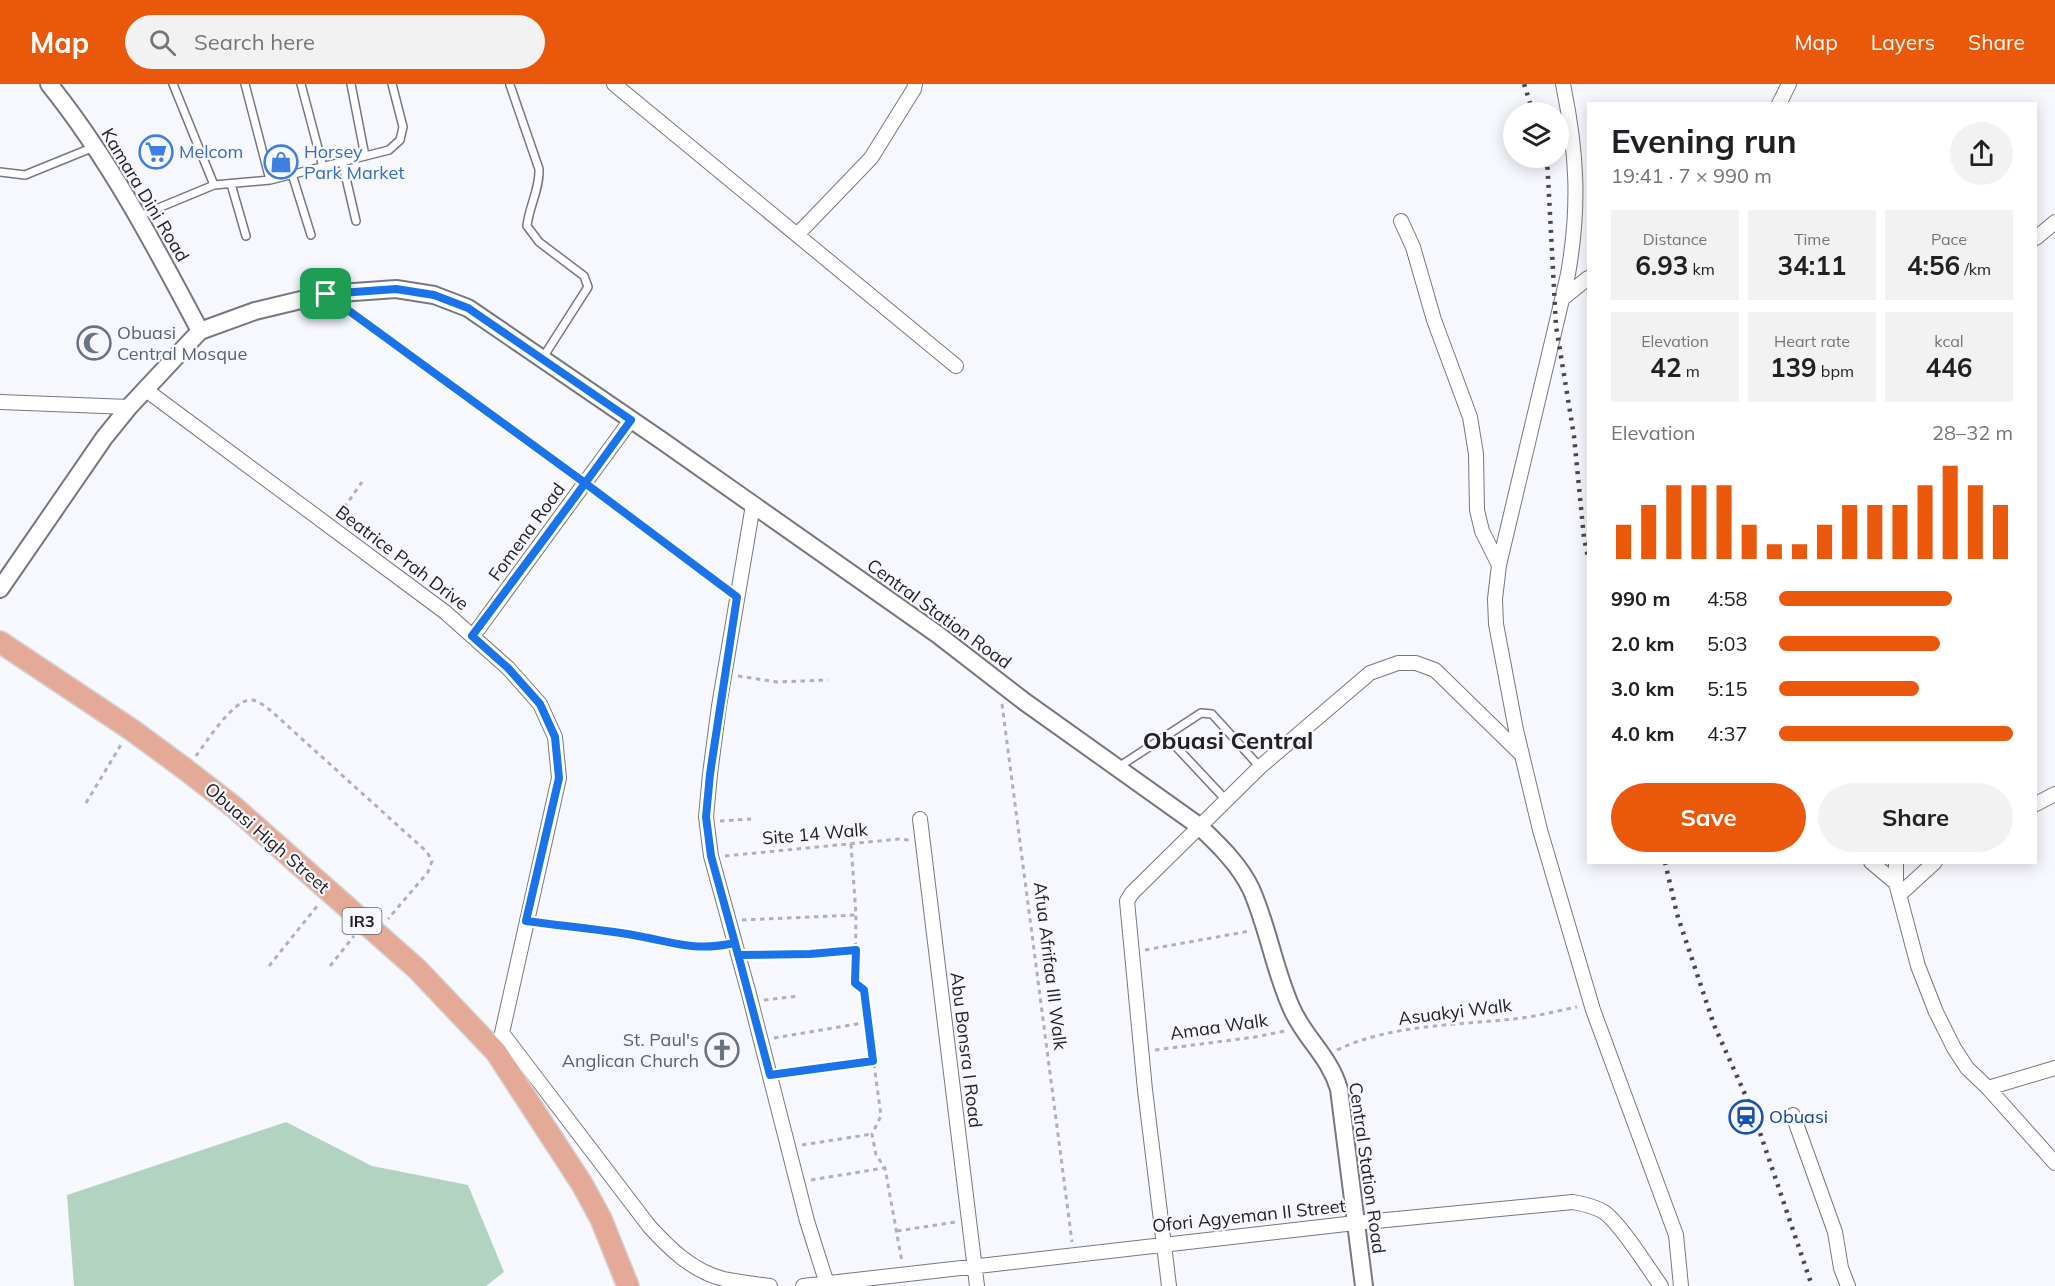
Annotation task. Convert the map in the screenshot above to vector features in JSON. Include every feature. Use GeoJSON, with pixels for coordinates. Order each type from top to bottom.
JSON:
{"type":"FeatureCollection","features":[{"type":"Feature","properties":{"kind":"main road","name":"Obuasi High Street"},"geometry":{"type":"LineString","coordinates":[[0,642],[131,729],[234,807],[499,1042],[601,1219],[628,1286]]}},
{"type":"Feature","properties":{"kind":"street","name":"Kamara Dini Road"},"geometry":{"type":"LineString","coordinates":[[50,84],[74,115],[139,216],[200,331]]}},
{"type":"Feature","properties":{"kind":"street"},"geometry":{"type":"LineString","coordinates":[[614,84],[956,366]]}},
{"type":"Feature","properties":{"kind":"street"},"geometry":{"type":"LineString","coordinates":[[797,235],[871,158],[915,84]]}},
{"type":"Feature","properties":{"kind":"street"},"geometry":{"type":"LineString","coordinates":[[1563,84],[1572,129],[1576,192],[1575,235],[1499,565],[1495,599],[1496,624],[1521,754],[1540,830],[1591,1004],[1676,1235],[1681,1286]]}},
{"type":"Feature","properties":{"kind":"street"},"geometry":{"type":"LineString","coordinates":[[1780,102],[1789,84]]}},
{"type":"Feature","properties":{"kind":"street"},"geometry":{"type":"LineString","coordinates":[[1401,220],[1413,247],[1434,320],[1470,417],[1476,454],[1478,510],[1482,531],[1499,565]]}},
{"type":"Feature","properties":{"kind":"street"},"geometry":{"type":"LineString","coordinates":[[2037,237],[2055,222]]}},
{"type":"Feature","properties":{"kind":"street"},"geometry":{"type":"LineString","coordinates":[[1562,298],[1587,279]]}},
{"type":"Feature","properties":{"kind":"street","name":"Central Station Road"},"geometry":{"type":"LineString","coordinates":[[200,331],[255,311],[326,294],[396,289],[434,295],[468,308],[937,634],[999,682],[1198,826],[1221,847],[1251,889],[1291,1006],[1302,1028],[1324,1056],[1334,1074],[1339,1089],[1364,1286]]}},
{"type":"Feature","properties":{"kind":"street"},"geometry":{"type":"LineString","coordinates":[[0,589],[78,475],[129,407],[200,331]]}},
{"type":"Feature","properties":{"kind":"street","name":"Beatrice Prah Drive"},"geometry":{"type":"LineString","coordinates":[[146,390],[445,612],[508,668],[540,704],[555,737],[559,778],[499,1042]]}},
{"type":"Feature","properties":{"kind":"street"},"geometry":{"type":"LineString","coordinates":[[0,402],[129,407]]}},
{"type":"Feature","properties":{"kind":"street","name":"Fomena Road"},"geometry":{"type":"LineString","coordinates":[[472,636],[631,420]]}},
{"type":"Feature","properties":{"kind":"street"},"geometry":{"type":"LineString","coordinates":[[753,506],[710,774],[707,822],[711,856],[797,1182],[827,1284]]}},
{"type":"Feature","properties":{"kind":"street"},"geometry":{"type":"LineString","coordinates":[[1169,1286],[1141,1051],[1127,901],[1132,893],[1260,767],[1370,673],[1398,663],[1416,663],[1435,670],[1521,754]]}},
{"type":"Feature","properties":{"kind":"street"},"geometry":{"type":"LineString","coordinates":[[2037,803],[2055,794]]}},
{"type":"Feature","properties":{"kind":"street","name":"Abu Bonsra I Road"},"geometry":{"type":"LineString","coordinates":[[920,819],[977,1286]]}},
{"type":"Feature","properties":{"kind":"street"},"geometry":{"type":"LineString","coordinates":[[1873,864],[1898,889]]}},
{"type":"Feature","properties":{"kind":"street"},"geometry":{"type":"LineString","coordinates":[[1896,864],[1898,889],[1918,966],[1936,1012],[1954,1048],[1967,1068],[1988,1088],[2055,1163]]}},
{"type":"Feature","properties":{"kind":"street"},"geometry":{"type":"LineString","coordinates":[[1898,889],[1932,864]]}},
{"type":"Feature","properties":{"kind":"street"},"geometry":{"type":"LineString","coordinates":[[499,1042],[649,1226],[669,1247],[717,1282],[764,1286]]}},
{"type":"Feature","properties":{"kind":"street"},"geometry":{"type":"LineString","coordinates":[[1988,1088],[2055,1068]]}},
{"type":"Feature","properties":{"kind":"street"},"geometry":{"type":"LineString","coordinates":[[1793,1115],[1835,1232],[1841,1268],[1848,1286]]}},
{"type":"Feature","properties":{"kind":"street","name":"Ofori Agyeman II Street"},"geometry":{"type":"LineString","coordinates":[[803,1286],[1355,1222],[1573,1202],[1591,1205],[1606,1213],[1661,1286]]}},
{"type":"Feature","properties":{"kind":"lane"},"geometry":{"type":"LineString","coordinates":[[173,84],[214,184]]}},
{"type":"Feature","properties":{"kind":"lane"},"geometry":{"type":"LineString","coordinates":[[245,84],[270,180]]}},
{"type":"Feature","properties":{"kind":"lane"},"geometry":{"type":"LineString","coordinates":[[301,84],[323,167]]}},
{"type":"Feature","properties":{"kind":"lane"},"geometry":{"type":"LineString","coordinates":[[351,84],[365,156]]}},
{"type":"Feature","properties":{"kind":"lane"},"geometry":{"type":"LineString","coordinates":[[139,216],[214,184],[270,180],[389,150],[399,140],[403,127],[392,84]]}},
{"type":"Feature","properties":{"kind":"lane"},"geometry":{"type":"LineString","coordinates":[[510,85],[539,169],[539,180],[528,215],[527,226],[539,242],[584,276],[588,287],[542,359]]}},
{"type":"Feature","properties":{"kind":"lane"},"geometry":{"type":"LineString","coordinates":[[0,172],[25,175],[94,147]]}},
{"type":"Feature","properties":{"kind":"lane"},"geometry":{"type":"LineString","coordinates":[[342,161],[356,221]]}},
{"type":"Feature","properties":{"kind":"lane"},"geometry":{"type":"LineString","coordinates":[[292,174],[310,235]]}},
{"type":"Feature","properties":{"kind":"lane"},"geometry":{"type":"LineString","coordinates":[[231,184],[246,236]]}},
{"type":"Feature","properties":{"kind":"lane"},"geometry":{"type":"LineString","coordinates":[[1117,768],[1200,713],[1212,714],[1260,767]]}},
{"type":"Feature","properties":{"kind":"lane"},"geometry":{"type":"LineString","coordinates":[[1166,735],[1226,800]]}},
{"type":"Feature","properties":{"kind":"path"},"geometry":{"type":"LineString","coordinates":[[326,294],[737,597]]}},
{"type":"Feature","properties":{"kind":"path"},"geometry":{"type":"LineString","coordinates":[[331,527],[362,482]]}},
{"type":"Feature","properties":{"kind":"path"},"geometry":{"type":"LineString","coordinates":[[725,674],[777,682],[828,680]]}},
{"type":"Feature","properties":{"kind":"path","name":"Afua Afrifaa III Walk"},"geometry":{"type":"LineString","coordinates":[[999,682],[1074,1254]]}},
{"type":"Feature","properties":{"kind":"path"},"geometry":{"type":"LineString","coordinates":[[185,769],[238,705],[248,700],[257,701],[270,710],[427,852],[432,861],[428,873],[330,966]]}},
{"type":"Feature","properties":{"kind":"path"},"geometry":{"type":"LineString","coordinates":[[86,803],[131,729]]}},
{"type":"Feature","properties":{"kind":"path"},"geometry":{"type":"LineString","coordinates":[[707,822],[751,819]]}},
{"type":"Feature","properties":{"kind":"path","name":"Site 14 Walk"},"geometry":{"type":"LineString","coordinates":[[711,856],[900,839],[922,842]]}},
{"type":"Feature","properties":{"kind":"path"},"geometry":{"type":"LineString","coordinates":[[850,844],[856,915],[855,983],[864,990],[881,1116],[872,1134],[876,1155],[885,1168],[905,1275]]}},
{"type":"Feature","properties":{"kind":"path"},"geometry":{"type":"LineString","coordinates":[[269,966],[329,892]]}},
{"type":"Feature","properties":{"kind":"path"},"geometry":{"type":"LineString","coordinates":[[729,921],[856,915]]}},
{"type":"Feature","properties":{"kind":"path"},"geometry":{"type":"LineString","coordinates":[[526,921],[634,935],[686,947],[810,954],[856,950]]}},
{"type":"Feature","properties":{"kind":"path"},"geometry":{"type":"LineString","coordinates":[[1132,952],[1209,940],[1264,928]]}},
{"type":"Feature","properties":{"kind":"path"},"geometry":{"type":"LineString","coordinates":[[751,1001],[799,996]]}},
{"type":"Feature","properties":{"kind":"path","name":"Asuakyi Walk"},"geometry":{"type":"LineString","coordinates":[[1324,1056],[1354,1042],[1409,1030],[1516,1019],[1591,1004]]}},
{"type":"Feature","properties":{"kind":"path"},"geometry":{"type":"LineString","coordinates":[[761,1040],[868,1022]]}},
{"type":"Feature","properties":{"kind":"path","name":"Amaa Walk"},"geometry":{"type":"LineString","coordinates":[[1141,1051],[1255,1037],[1302,1028]]}},
{"type":"Feature","properties":{"kind":"path"},"geometry":{"type":"LineString","coordinates":[[770,1075],[873,1061]]}},
{"type":"Feature","properties":{"kind":"path"},"geometry":{"type":"LineString","coordinates":[[788,1148],[872,1134]]}},
{"type":"Feature","properties":{"kind":"path"},"geometry":{"type":"LineString","coordinates":[[797,1182],[885,1168]]}},
{"type":"Feature","properties":{"kind":"path"},"geometry":{"type":"LineString","coordinates":[[897,1231],[969,1220]]}},
{"type":"Feature","properties":{"kind":"green space"},"geometry":{"type":"Polygon","coordinates":[[[286,1122],[372,1166],[468,1185],[504,1272],[486,1286],[74,1286],[67,1195],[286,1122]]]}},
{"type":"Feature","properties":{"kind":"railway"},"geometry":{"type":"LineString","coordinates":[[1524,84],[1530,102]]}},
{"type":"Feature","properties":{"kind":"railway"},"geometry":{"type":"LineString","coordinates":[[1548,168],[1556,326],[1574,436],[1587,552]]}},
{"type":"Feature","properties":{"kind":"railway"},"geometry":{"type":"LineString","coordinates":[[1665,864],[1677,914],[1714,1025],[1753,1112],[1812,1286]]}},
{"type":"Feature","properties":{"kind":"place","name":"Melcom"},"geometry":{"type":"Point","coordinates":[156,152]}},
{"type":"Feature","properties":{"kind":"place","name":"Horsey Park Market"},"geometry":{"type":"Point","coordinates":[281,162]}},
{"type":"Feature","properties":{"kind":"place","name":"Obuasi Central Mosque"},"geometry":{"type":"Point","coordinates":[94,343]}},
{"type":"Feature","properties":{"kind":"place","name":"St. Paul's Anglican Church"},"geometry":{"type":"Point","coordinates":[722,1050]}},
{"type":"Feature","properties":{"kind":"place","name":"Obuasi"},"geometry":{"type":"Point","coordinates":[1746,1117]}},
{"type":"Feature","properties":{"kind":"district","name":"Obuasi Central"},"geometry":{"type":"Point","coordinates":[1228,741]}},
{"type":"Feature","properties":{"kind":"route"},"geometry":{"type":"LineString","coordinates":[[326,294],[396,289],[434,295],[468,308],[631,420],[585,483],[531,557],[472,636],[508,668],[540,704],[555,737],[559,778],[526,921],[634,935],[686,947],[717,947],[735,943],[738,955],[810,954],[856,950],[855,983],[864,990],[873,1061],[770,1075],[749,994],[738,955],[735,943],[711,856],[706,817],[719,706],[737,597],[585,483],[326,294]]}}]}
